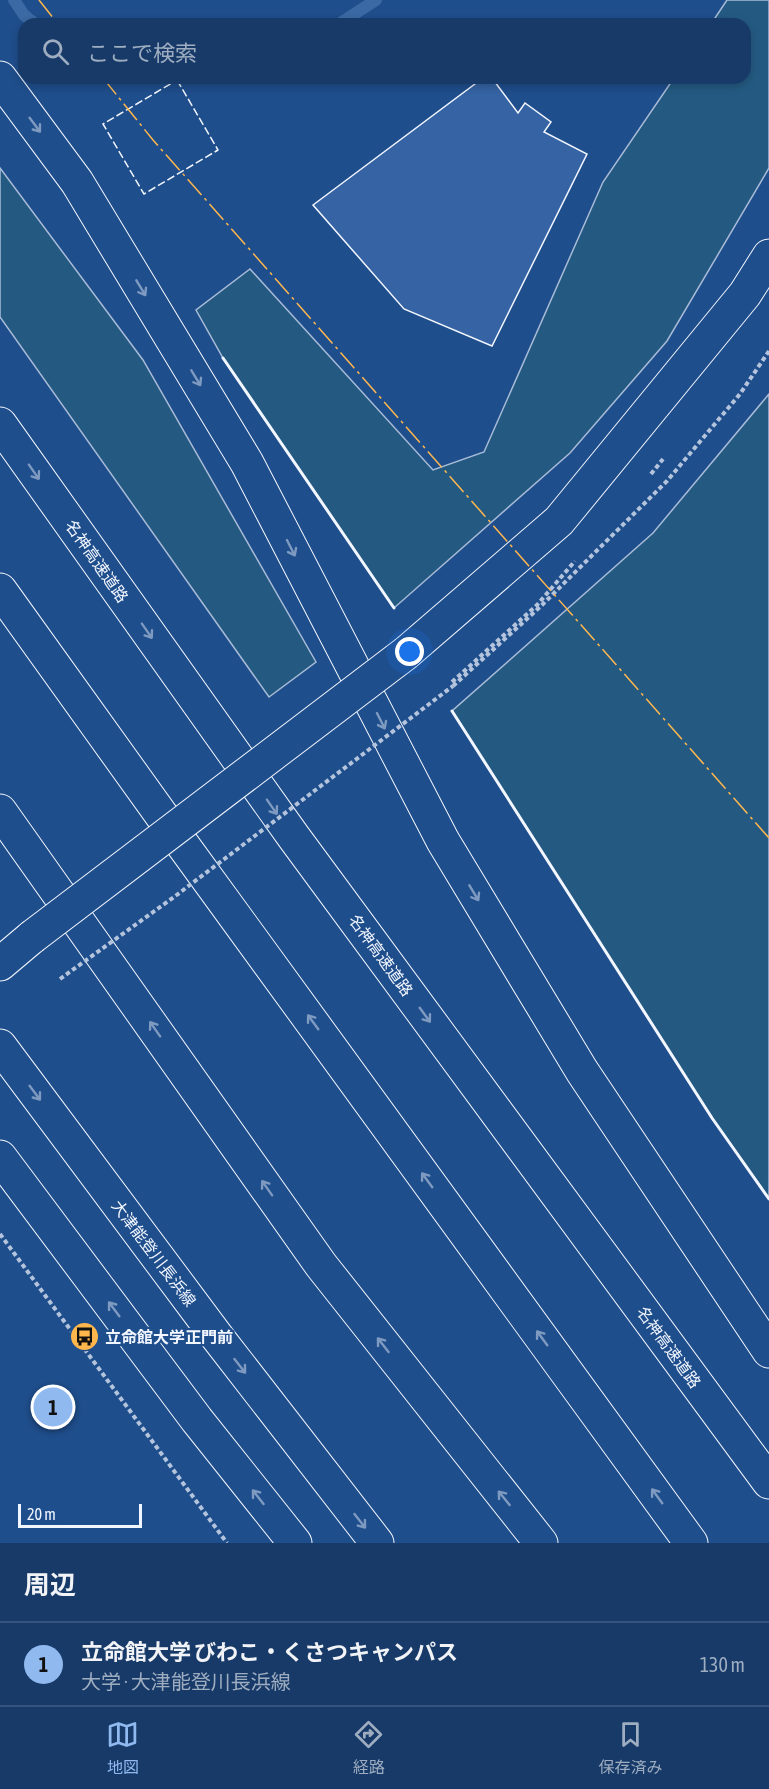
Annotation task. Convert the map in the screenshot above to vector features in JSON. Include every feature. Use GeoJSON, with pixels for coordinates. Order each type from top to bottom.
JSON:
{"type":"FeatureCollection","features":[{"type":"Feature","properties":{"kind":"main road"},"geometry":{"type":"LineString","coordinates":[[0,78],[77,182],[247,463],[443,841],[582,1071],[769,1351]]}},
{"type":"Feature","properties":{"kind":"main road"},"geometry":{"type":"LineString","coordinates":[[0,964],[32,937],[406,652],[559,521],[745,294],[769,256]]}},
{"type":"Feature","properties":{"kind":"main road","name":"名神高速道路"},"geometry":{"type":"LineString","coordinates":[[0,424],[300,846],[769,1482]]}},
{"type":"Feature","properties":{"kind":"main road"},"geometry":{"type":"LineString","coordinates":[[0,590],[691,1543]]}},
{"type":"Feature","properties":{"kind":"main road"},"geometry":{"type":"LineString","coordinates":[[0,811],[321,1265],[541,1543]]}},
{"type":"Feature","properties":{"kind":"main road","name":"大津能登川長浜線"},"geometry":{"type":"LineString","coordinates":[[0,1046],[218,1338],[377,1543]]}},
{"type":"Feature","properties":{"kind":"main road"},"geometry":{"type":"LineString","coordinates":[[0,1157],[197,1420],[295,1543]]}},
{"type":"Feature","properties":{"kind":"path"},"geometry":{"type":"LineString","coordinates":[[60,979],[174,897],[453,686],[540,608],[667,481],[740,394],[769,351]]}},
{"type":"Feature","properties":{"kind":"path"},"geometry":{"type":"LineString","coordinates":[[0,1234],[227,1543]]}},
{"type":"Feature","properties":{"kind":"shaded area"},"geometry":{"type":"Polygon","coordinates":[[[727,0],[769,0],[769,168],[667,341],[570,453],[394,608],[223,358],[196,310],[250,269],[433,470],[484,452],[603,182],[670,84],[751,84],[751,18],[715,18],[727,0]]]}},
{"type":"Feature","properties":{"kind":"shaded area"},"geometry":{"type":"Polygon","coordinates":[[[0,168],[143,360],[316,662],[269,697],[0,317],[0,168]]]}},
{"type":"Feature","properties":{"kind":"shaded area"},"geometry":{"type":"Polygon","coordinates":[[[769,394],[769,1198],[712,1118],[452,711],[653,533],[769,394]]]}},
{"type":"Feature","properties":{"kind":"building"},"geometry":{"type":"Polygon","coordinates":[[[475,84],[496,84],[518,113],[525,103],[551,122],[544,132],[587,154],[492,346],[404,309],[313,205],[475,84]]]}},
{"type":"Feature","properties":{"kind":"waterway"},"geometry":{"type":"LineString","coordinates":[[14,0],[28,18]]}},
{"type":"Feature","properties":{"kind":"waterway"},"geometry":{"type":"LineString","coordinates":[[348,18],[376,0]]}},
{"type":"Feature","properties":{"kind":"fence"},"geometry":{"type":"LineString","coordinates":[[170,84],[103,124],[144,194],[218,150],[179,84]]}},
{"type":"Feature","properties":{"kind":"wall"},"geometry":{"type":"LineString","coordinates":[[223,358],[394,608]]}},
{"type":"Feature","properties":{"kind":"wall"},"geometry":{"type":"LineString","coordinates":[[452,711],[712,1118],[769,1199]]}},
{"type":"Feature","properties":{"kind":"power"},"geometry":{"type":"LineString","coordinates":[[39,0],[53,18]]}},
{"type":"Feature","properties":{"kind":"power"},"geometry":{"type":"LineString","coordinates":[[108,84],[153,140],[769,838]]}},
{"type":"Feature","properties":{"kind":"place","name":"立命館大学正門前"},"geometry":{"type":"Point","coordinates":[84,1337]}},
{"type":"Feature","properties":{"kind":"place","name":"立命館大学 びわこ・くさつキャンパス"},"geometry":{"type":"Point","coordinates":[53,1407]}}]}
